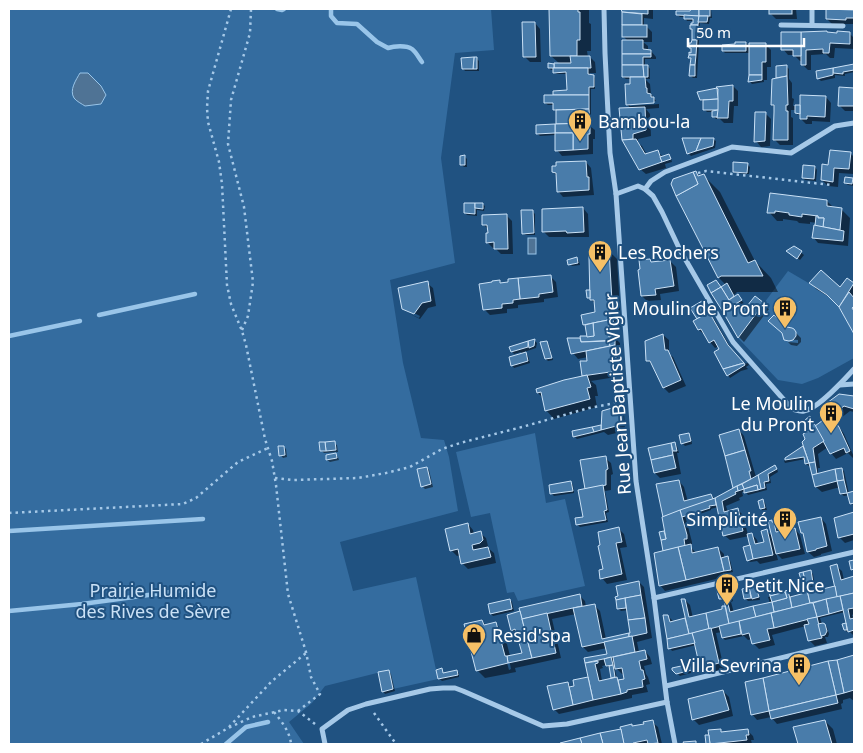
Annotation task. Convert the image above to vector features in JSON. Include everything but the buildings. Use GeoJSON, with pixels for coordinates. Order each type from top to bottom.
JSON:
{"type":"FeatureCollection","features":[{"type":"Feature","properties":{"kind":"street","name":"Rue Jean-Baptiste Vigier"},"geometry":{"type":"LineString","coordinates":[[604,9],[610,153],[616,194],[636,480],[654,598],[667,702],[675,744]]}},
{"type":"Feature","properties":{"kind":"street"},"geometry":{"type":"LineString","coordinates":[[812,9],[812,25]]}},
{"type":"Feature","properties":{"kind":"street"},"geometry":{"type":"LineString","coordinates":[[782,25],[843,26]]}},
{"type":"Feature","properties":{"kind":"street"},"geometry":{"type":"LineString","coordinates":[[645,188],[651,181],[665,172],[732,147],[790,153],[835,126],[854,123]]}},
{"type":"Feature","properties":{"kind":"street"},"geometry":{"type":"LineString","coordinates":[[616,194],[638,186],[645,188],[653,196],[680,250],[733,342],[790,406],[797,411],[808,410],[839,385],[854,369]]}},
{"type":"Feature","properties":{"kind":"street"},"geometry":{"type":"LineString","coordinates":[[839,385],[854,384]]}},
{"type":"Feature","properties":{"kind":"street"},"geometry":{"type":"LineString","coordinates":[[654,598],[854,552]]}},
{"type":"Feature","properties":{"kind":"street"},"geometry":{"type":"LineString","coordinates":[[666,686],[854,640]]}},
{"type":"Feature","properties":{"kind":"street"},"geometry":{"type":"LineString","coordinates":[[326,744],[322,729],[348,710],[430,689],[455,688],[543,726],[567,724],[667,702]]}},
{"type":"Feature","properties":{"kind":"path"},"geometry":{"type":"LineString","coordinates":[[231,9],[208,91],[208,122],[219,162],[222,184],[227,285],[231,304],[246,345],[265,439],[272,461],[288,594],[306,652],[311,677],[320,694],[298,711]]}},
{"type":"Feature","properties":{"kind":"path"},"geometry":{"type":"LineString","coordinates":[[242,331],[248,316],[253,282],[244,207],[228,144],[231,100],[250,34],[251,9]]}},
{"type":"Feature","properties":{"kind":"path"},"geometry":{"type":"LineString","coordinates":[[698,174],[706,171],[831,185]]}},
{"type":"Feature","properties":{"kind":"path"},"geometry":{"type":"LineString","coordinates":[[275,478],[293,480],[358,478],[386,473],[410,467],[442,449],[460,443],[588,408],[630,400]]}},
{"type":"Feature","properties":{"kind":"path"},"geometry":{"type":"LineString","coordinates":[[9,513],[183,504],[196,498],[238,462],[268,448]]}},
{"type":"Feature","properties":{"kind":"path"},"geometry":{"type":"LineString","coordinates":[[228,728],[272,681],[306,652]]}},
{"type":"Feature","properties":{"kind":"path"},"geometry":{"type":"LineString","coordinates":[[366,704],[374,712],[396,744]]}},
{"type":"Feature","properties":{"kind":"path"},"geometry":{"type":"LineString","coordinates":[[202,744],[228,728],[252,717],[284,710],[298,711],[322,729]]}},
{"type":"Feature","properties":{"kind":"path"},"geometry":{"type":"LineString","coordinates":[[274,712],[284,725],[291,744]]}},
{"type":"Feature","properties":{"kind":"green space","name":"Prairie Humide des Rives de Sèvre"},"geometry":{"type":"Polygon","coordinates":[[[9,9],[491,9],[494,50],[455,53],[441,158],[455,263],[390,280],[403,363],[421,438],[444,440],[449,457],[458,511],[340,542],[353,591],[416,577],[438,679],[393,689],[389,670],[325,686],[312,703],[289,722],[304,744],[9,744],[9,9]]]}},
{"type":"Feature","properties":{"kind":"green space"},"geometry":{"type":"Polygon","coordinates":[[[788,271],[827,295],[839,307],[854,334],[854,358],[818,378],[802,384],[778,380],[738,338],[788,271]]]}},
{"type":"Feature","properties":{"kind":"green space"},"geometry":{"type":"Polygon","coordinates":[[[535,433],[546,503],[565,499],[585,586],[518,601],[514,592],[507,593],[490,513],[471,517],[456,452],[535,433]]]}},
{"type":"Feature","properties":{"kind":"shaded area"},"geometry":{"type":"Polygon","coordinates":[[[80,73],[88,73],[101,86],[106,95],[101,104],[85,106],[74,98],[72,92],[80,73]]]}},
{"type":"Feature","properties":{"kind":"shaded area"},"geometry":{"type":"Polygon","coordinates":[[[528,238],[536,238],[536,254],[528,254],[528,238]]]}},
{"type":"Feature","properties":{"kind":"waterway"},"geometry":{"type":"LineString","coordinates":[[277,9],[284,9]]}},
{"type":"Feature","properties":{"kind":"waterway"},"geometry":{"type":"LineString","coordinates":[[331,9],[331,16],[337,23],[357,24],[377,42],[388,48],[400,46],[412,49],[422,62]]}},
{"type":"Feature","properties":{"kind":"waterway"},"geometry":{"type":"LineString","coordinates":[[99,315],[195,294]]}},
{"type":"Feature","properties":{"kind":"waterway"},"geometry":{"type":"LineString","coordinates":[[9,336],[80,321]]}},
{"type":"Feature","properties":{"kind":"waterway"},"geometry":{"type":"LineString","coordinates":[[9,531],[203,519]]}},
{"type":"Feature","properties":{"kind":"waterway"},"geometry":{"type":"LineString","coordinates":[[9,611],[82,604],[185,590]]}},
{"type":"Feature","properties":{"kind":"waterway"},"geometry":{"type":"LineString","coordinates":[[226,744],[246,727],[268,722]]}},
{"type":"Feature","properties":{"kind":"place","name":"Bambou-la"},"geometry":{"type":"Point","coordinates":[580,142]}},
{"type":"Feature","properties":{"kind":"place","name":"Les Rochers"},"geometry":{"type":"Point","coordinates":[600,273]}},
{"type":"Feature","properties":{"kind":"place","name":"Moulin de Pront"},"geometry":{"type":"Point","coordinates":[785,329]}},
{"type":"Feature","properties":{"kind":"place","name":"Le Moulin du Pront"},"geometry":{"type":"Point","coordinates":[831,434]}},
{"type":"Feature","properties":{"kind":"place","name":"Simplicité"},"geometry":{"type":"Point","coordinates":[785,540]}},
{"type":"Feature","properties":{"kind":"place","name":"Petit Nice"},"geometry":{"type":"Point","coordinates":[727,606]}},
{"type":"Feature","properties":{"kind":"place","name":"Resid'spa"},"geometry":{"type":"Point","coordinates":[474,656]}},
{"type":"Feature","properties":{"kind":"place","name":"Villa Sevrina"},"geometry":{"type":"Point","coordinates":[799,686]}}]}
